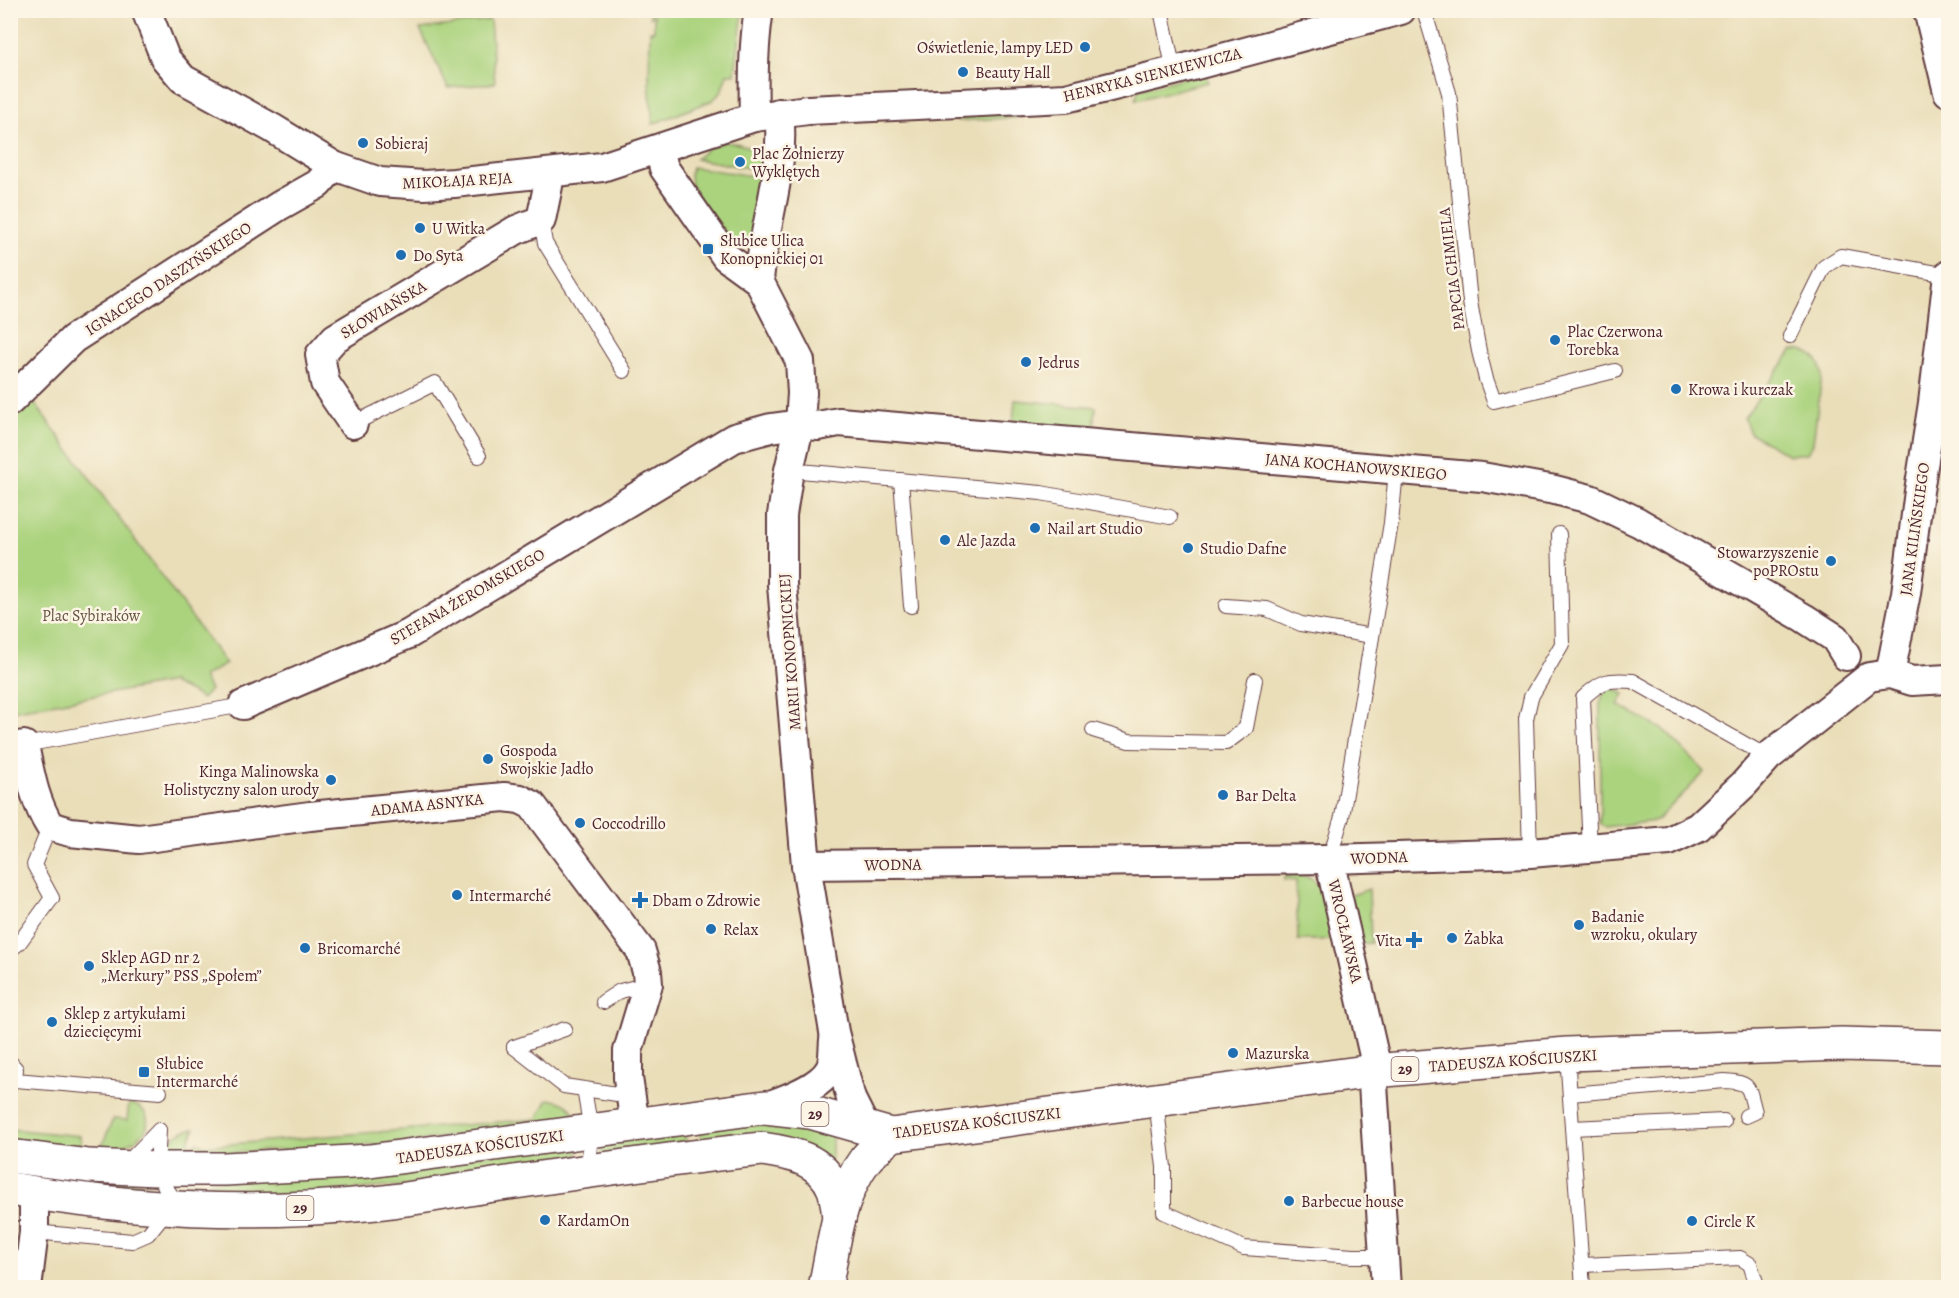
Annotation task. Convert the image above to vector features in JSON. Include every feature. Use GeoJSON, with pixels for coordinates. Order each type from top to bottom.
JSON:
{"type":"FeatureCollection","features":[{"type":"Feature","properties":{"kind":"main road","name":"TADEUSZA KOŚCIUSZKI"},"geometry":{"type":"LineString","coordinates":[[10,1156],[89,1166],[157,1169],[225,1169],[370,1161],[591,1130],[633,1110],[765,1107],[810,1112],[878,1131],[1156,1101],[1374,1071],[1567,1054],[1841,1044],[1948,1047]]}},
{"type":"Feature","properties":{"kind":"main road"},"geometry":{"type":"LineString","coordinates":[[825,1287],[839,1218],[849,1185],[865,1160],[878,1131]]}},
{"type":"Feature","properties":{"kind":"main road","name":"29"},"geometry":{"type":"LineString","coordinates":[[22,1191],[86,1201],[176,1209],[270,1210],[376,1203],[588,1171],[762,1149],[789,1152],[807,1160],[822,1171],[834,1190],[839,1218]]}},
{"type":"Feature","properties":{"kind":"street","name":"MIKOŁAJA REJA"},"geometry":{"type":"LineString","coordinates":[[146,10],[165,58],[183,79],[272,128],[334,166],[380,182],[424,185],[602,167],[767,115]]}},
{"type":"Feature","properties":{"kind":"street"},"geometry":{"type":"LineString","coordinates":[[759,10],[753,81],[767,115],[781,129],[777,176],[761,253],[759,281]]}},
{"type":"Feature","properties":{"kind":"street"},"geometry":{"type":"LineString","coordinates":[[1928,10],[1948,92]]}},
{"type":"Feature","properties":{"kind":"street","name":"HENRYKA SIENKIEWICZA"},"geometry":{"type":"LineString","coordinates":[[767,115],[818,109],[1066,98],[1389,12]]}},
{"type":"Feature","properties":{"kind":"street","name":"MARII KONOPNICKIEJ"},"geometry":{"type":"LineString","coordinates":[[659,149],[664,168],[726,257],[759,281],[800,362],[802,393],[809,425],[789,470],[782,515],[782,585],[807,865],[834,1032],[851,1099],[878,1131]]}},
{"type":"Feature","properties":{"kind":"street","name":"IGNACEGO DASZYŃSKIEGO"},"geometry":{"type":"LineString","coordinates":[[10,402],[73,339],[279,206],[318,184],[334,166]]}},
{"type":"Feature","properties":{"kind":"street"},"geometry":{"type":"LineString","coordinates":[[541,220],[548,186],[546,174]]}},
{"type":"Feature","properties":{"kind":"street","name":"SŁOWIAŃSKA"},"geometry":{"type":"LineString","coordinates":[[353,424],[325,383],[320,355],[335,338],[516,230],[541,220]]}},
{"type":"Feature","properties":{"kind":"street","name":"JANA KILIŃSKIEGO"},"geometry":{"type":"LineString","coordinates":[[1879,676],[1906,593],[1933,403],[1948,275]]}},
{"type":"Feature","properties":{"kind":"street","name":"JANA KOCHANOWSKIEGO"},"geometry":{"type":"LineString","coordinates":[[809,425],[839,422],[1274,459],[1395,479],[1482,477],[1555,490],[1590,499],[1653,530],[1835,638],[1846,656],[1879,676]]}},
{"type":"Feature","properties":{"kind":"street","name":"STEFANA ŻEROMSKIEGO"},"geometry":{"type":"LineString","coordinates":[[243,705],[409,634],[734,438],[771,428],[809,425]]}},
{"type":"Feature","properties":{"kind":"street"},"geometry":{"type":"LineString","coordinates":[[1879,676],[1912,681],[1948,679]]}},
{"type":"Feature","properties":{"kind":"street","name":"WODNA"},"geometry":{"type":"LineString","coordinates":[[807,865],[1329,859],[1530,853],[1669,841],[1698,827],[1744,784],[1768,757],[1879,676]]}},
{"type":"Feature","properties":{"kind":"street"},"geometry":{"type":"LineString","coordinates":[[17,746],[42,814],[50,826]]}},
{"type":"Feature","properties":{"kind":"street","name":"ADAMA ASNYKA"},"geometry":{"type":"LineString","coordinates":[[50,826],[70,832],[139,839],[310,816],[504,797],[520,799],[532,805],[542,816],[614,918],[641,951],[648,984],[628,1052],[628,1078],[633,1110]]}},
{"type":"Feature","properties":{"kind":"street","name":"WROCŁAWSKA"},"geometry":{"type":"LineString","coordinates":[[1329,859],[1375,1060],[1386,1287]]}},
{"type":"Feature","properties":{"kind":"street","name":"MARII KONOPNICKIEJ"},"geometry":{"type":"LineString","coordinates":[[765,1107],[795,1096],[818,1082],[831,1068],[834,1032]]}},
{"type":"Feature","properties":{"kind":"street"},"geometry":{"type":"LineString","coordinates":[[22,1191],[34,1232],[27,1287]]}},
{"type":"Feature","properties":{"kind":"lane"},"geometry":{"type":"LineString","coordinates":[[1161,10],[1174,71]]}},
{"type":"Feature","properties":{"kind":"lane","name":"PAPCIA CHMIELA"},"geometry":{"type":"LineString","coordinates":[[1424,10],[1449,93],[1470,302],[1479,351],[1494,400],[1616,371]]}},
{"type":"Feature","properties":{"kind":"lane"},"geometry":{"type":"LineString","coordinates":[[541,220],[545,243],[624,371]]}},
{"type":"Feature","properties":{"kind":"lane"},"geometry":{"type":"LineString","coordinates":[[1790,336],[1824,267],[1840,256],[1948,275]]}},
{"type":"Feature","properties":{"kind":"lane"},"geometry":{"type":"LineString","coordinates":[[353,424],[435,383],[479,456]]}},
{"type":"Feature","properties":{"kind":"lane"},"geometry":{"type":"LineString","coordinates":[[789,470],[1041,493],[1170,516]]}},
{"type":"Feature","properties":{"kind":"lane","name":"WROCŁAWSKA"},"geometry":{"type":"LineString","coordinates":[[1329,859],[1342,817],[1391,523],[1395,479]]}},
{"type":"Feature","properties":{"kind":"lane"},"geometry":{"type":"LineString","coordinates":[[901,480],[911,606]]}},
{"type":"Feature","properties":{"kind":"lane"},"geometry":{"type":"LineString","coordinates":[[1530,853],[1526,719],[1531,698],[1562,644],[1559,534]]}},
{"type":"Feature","properties":{"kind":"lane"},"geometry":{"type":"LineString","coordinates":[[1226,606],[1267,609],[1301,624],[1372,636]]}},
{"type":"Feature","properties":{"kind":"lane"},"geometry":{"type":"LineString","coordinates":[[1590,849],[1584,698],[1597,684],[1612,679],[1633,681],[1768,757]]}},
{"type":"Feature","properties":{"kind":"lane"},"geometry":{"type":"LineString","coordinates":[[1093,730],[1129,741],[1226,742],[1246,728],[1255,680]]}},
{"type":"Feature","properties":{"kind":"lane","name":"STEFANA ŻEROMSKIEGO"},"geometry":{"type":"LineString","coordinates":[[17,746],[243,705]]}},
{"type":"Feature","properties":{"kind":"lane"},"geometry":{"type":"LineString","coordinates":[[10,950],[18,944],[52,898],[34,865],[50,826]]}},
{"type":"Feature","properties":{"kind":"lane"},"geometry":{"type":"LineString","coordinates":[[603,1002],[620,991],[648,984]]}},
{"type":"Feature","properties":{"kind":"lane"},"geometry":{"type":"LineString","coordinates":[[565,1029],[514,1047],[564,1086],[584,1089],[633,1110]]}},
{"type":"Feature","properties":{"kind":"lane"},"geometry":{"type":"LineString","coordinates":[[1567,1054],[1583,1287]]}},
{"type":"Feature","properties":{"kind":"lane"},"geometry":{"type":"LineString","coordinates":[[10,1062],[16,1069],[15,1080],[160,1092]]}},
{"type":"Feature","properties":{"kind":"lane"},"geometry":{"type":"LineString","coordinates":[[1570,1094],[1742,1081],[1747,1085],[1755,1112],[1746,1116]]}},
{"type":"Feature","properties":{"kind":"lane"},"geometry":{"type":"LineString","coordinates":[[584,1089],[591,1130],[588,1171]]}},
{"type":"Feature","properties":{"kind":"lane"},"geometry":{"type":"LineString","coordinates":[[1156,1101],[1164,1167],[1164,1212],[1244,1248],[1384,1256]]}},
{"type":"Feature","properties":{"kind":"lane"},"geometry":{"type":"LineString","coordinates":[[1572,1128],[1724,1121]]}},
{"type":"Feature","properties":{"kind":"lane"},"geometry":{"type":"LineString","coordinates":[[34,1232],[132,1241],[148,1234],[176,1209],[157,1169],[159,1130],[123,1167]]}},
{"type":"Feature","properties":{"kind":"lane"},"geometry":{"type":"LineString","coordinates":[[1582,1265],[1740,1258],[1750,1264],[1758,1287]]}},
{"type":"Feature","properties":{"kind":"green space"},"geometry":{"type":"Polygon","coordinates":[[[423,10],[499,11],[460,17],[459,15],[423,16],[423,10]]]}},
{"type":"Feature","properties":{"kind":"green space"},"geometry":{"type":"Polygon","coordinates":[[[650,11],[743,11],[735,74],[727,74],[721,92],[713,100],[653,124],[649,81],[650,31],[654,31],[654,15],[650,17],[650,11]]]}},
{"type":"Feature","properties":{"kind":"green space"},"geometry":{"type":"Polygon","coordinates":[[[490,20],[495,83],[448,88],[420,29],[490,20]]]}},
{"type":"Feature","properties":{"kind":"green space"},"geometry":{"type":"Polygon","coordinates":[[[1205,72],[1208,82],[1136,100],[1138,90],[1205,72]]]}},
{"type":"Feature","properties":{"kind":"green space"},"geometry":{"type":"Polygon","coordinates":[[[1021,111],[1022,117],[958,121],[956,114],[1021,111]]]}},
{"type":"Feature","properties":{"kind":"green space"},"geometry":{"type":"Polygon","coordinates":[[[724,142],[739,144],[756,152],[766,171],[696,159],[709,147],[724,142]]]}},
{"type":"Feature","properties":{"kind":"green space"},"geometry":{"type":"Polygon","coordinates":[[[692,167],[767,178],[753,234],[747,243],[738,247],[730,243],[691,186],[692,167]]]}},
{"type":"Feature","properties":{"kind":"green space"},"geometry":{"type":"Polygon","coordinates":[[[1802,350],[1816,360],[1822,375],[1813,443],[1807,453],[1789,455],[1750,433],[1744,418],[1792,351],[1802,350]]]}},
{"type":"Feature","properties":{"kind":"green space"},"geometry":{"type":"Polygon","coordinates":[[[1015,400],[1096,407],[1093,439],[1012,432],[1015,400]]]}},
{"type":"Feature","properties":{"kind":"green space","name":"Plac Sybiraków"},"geometry":{"type":"Polygon","coordinates":[[[33,401],[226,664],[203,677],[210,690],[202,699],[173,682],[11,711],[11,423],[33,401]]]}},
{"type":"Feature","properties":{"kind":"green space"},"geometry":{"type":"Polygon","coordinates":[[[1611,688],[1624,694],[1618,705],[1665,731],[1705,772],[1656,821],[1605,827],[1600,824],[1600,704],[1603,694],[1611,688]]]}},
{"type":"Feature","properties":{"kind":"green space"},"geometry":{"type":"Polygon","coordinates":[[[1284,876],[1304,876],[1320,887],[1330,913],[1334,940],[1298,940],[1296,881],[1284,880],[1284,876]]]}},
{"type":"Feature","properties":{"kind":"green space"},"geometry":{"type":"Polygon","coordinates":[[[1369,889],[1371,943],[1360,944],[1349,896],[1369,889]]]}},
{"type":"Feature","properties":{"kind":"green space"},"geometry":{"type":"Polygon","coordinates":[[[548,1099],[565,1104],[577,1118],[405,1143],[175,1156],[169,1152],[169,1146],[176,1135],[195,1128],[188,1143],[195,1146],[197,1142],[206,1146],[537,1119],[548,1099]]]}},
{"type":"Feature","properties":{"kind":"green space"},"geometry":{"type":"Polygon","coordinates":[[[129,1103],[140,1108],[146,1115],[147,1126],[144,1132],[131,1142],[115,1148],[100,1150],[113,1119],[127,1120],[129,1103]]]}},
{"type":"Feature","properties":{"kind":"green space"},"geometry":{"type":"Polygon","coordinates":[[[740,1124],[770,1125],[832,1135],[832,1158],[829,1160],[702,1145],[700,1128],[740,1124]]]}},
{"type":"Feature","properties":{"kind":"green space"},"geometry":{"type":"Polygon","coordinates":[[[10,1129],[80,1136],[82,1148],[62,1148],[11,1141],[10,1129]]]}},
{"type":"Feature","properties":{"kind":"green space"},"geometry":{"type":"Polygon","coordinates":[[[684,1130],[687,1147],[602,1155],[603,1142],[684,1130]]]}},
{"type":"Feature","properties":{"kind":"green space"},"geometry":{"type":"Polygon","coordinates":[[[581,1145],[576,1158],[427,1184],[281,1195],[182,1193],[181,1188],[187,1184],[581,1145]]]}},
{"type":"Feature","properties":{"kind":"green space"},"geometry":{"type":"Polygon","coordinates":[[[97,1178],[139,1181],[156,1193],[96,1189],[97,1178]]]}},
{"type":"Feature","properties":{"kind":"place","name":"Oświetlenie, lampy LED"},"geometry":{"type":"Point","coordinates":[1085,47]}},
{"type":"Feature","properties":{"kind":"place","name":"Beauty Hall"},"geometry":{"type":"Point","coordinates":[963,72]}},
{"type":"Feature","properties":{"kind":"place","name":"Sobieraj"},"geometry":{"type":"Point","coordinates":[363,143]}},
{"type":"Feature","properties":{"kind":"place","name":"Plac Żołnierzy Wyklętych"},"geometry":{"type":"Point","coordinates":[740,162]}},
{"type":"Feature","properties":{"kind":"place","name":"U Witka"},"geometry":{"type":"Point","coordinates":[420,228]}},
{"type":"Feature","properties":{"kind":"place","name":"Słubice Ulica Konopnickiej 01"},"geometry":{"type":"Point","coordinates":[708,249]}},
{"type":"Feature","properties":{"kind":"place","name":"Do Syta"},"geometry":{"type":"Point","coordinates":[401,255]}},
{"type":"Feature","properties":{"kind":"place","name":"Plac Czerwona Torebka"},"geometry":{"type":"Point","coordinates":[1555,340]}},
{"type":"Feature","properties":{"kind":"place","name":"Jedrus"},"geometry":{"type":"Point","coordinates":[1026,362]}},
{"type":"Feature","properties":{"kind":"place","name":"Krowa i kurczak"},"geometry":{"type":"Point","coordinates":[1676,389]}},
{"type":"Feature","properties":{"kind":"place","name":"Nail art Studio"},"geometry":{"type":"Point","coordinates":[1035,528]}},
{"type":"Feature","properties":{"kind":"place","name":"Ale Jazda"},"geometry":{"type":"Point","coordinates":[945,540]}},
{"type":"Feature","properties":{"kind":"place","name":"Studio Dafne"},"geometry":{"type":"Point","coordinates":[1188,548]}},
{"type":"Feature","properties":{"kind":"place","name":"Stowarzyszenie poPROstu"},"geometry":{"type":"Point","coordinates":[1831,561]}},
{"type":"Feature","properties":{"kind":"place","name":"Gospoda Swojskie Jadło"},"geometry":{"type":"Point","coordinates":[488,759]}},
{"type":"Feature","properties":{"kind":"place","name":"Kinga Malinowska Holistyczny salon urody"},"geometry":{"type":"Point","coordinates":[331,780]}},
{"type":"Feature","properties":{"kind":"place","name":"Bar Delta"},"geometry":{"type":"Point","coordinates":[1223,795]}},
{"type":"Feature","properties":{"kind":"place","name":"Coccodrillo"},"geometry":{"type":"Point","coordinates":[580,823]}},
{"type":"Feature","properties":{"kind":"place","name":"Intermarché"},"geometry":{"type":"Point","coordinates":[457,895]}},
{"type":"Feature","properties":{"kind":"place","name":"Dbam o Zdrowie"},"geometry":{"type":"Point","coordinates":[640,900]}},
{"type":"Feature","properties":{"kind":"place","name":"Badanie wzroku, okulary"},"geometry":{"type":"Point","coordinates":[1579,925]}},
{"type":"Feature","properties":{"kind":"place","name":"Relax"},"geometry":{"type":"Point","coordinates":[711,929]}},
{"type":"Feature","properties":{"kind":"place","name":"Żabka"},"geometry":{"type":"Point","coordinates":[1452,938]}},
{"type":"Feature","properties":{"kind":"place","name":"Vita"},"geometry":{"type":"Point","coordinates":[1414,940]}},
{"type":"Feature","properties":{"kind":"place","name":"Bricomarché"},"geometry":{"type":"Point","coordinates":[305,948]}},
{"type":"Feature","properties":{"kind":"place","name":"Sklep AGD nr 2 „Merkury” PSS „Społem”"},"geometry":{"type":"Point","coordinates":[89,966]}},
{"type":"Feature","properties":{"kind":"place","name":"Sklep z artykułami dziecięcymi"},"geometry":{"type":"Point","coordinates":[52,1022]}},
{"type":"Feature","properties":{"kind":"place","name":"Mazurska"},"geometry":{"type":"Point","coordinates":[1233,1053]}},
{"type":"Feature","properties":{"kind":"place","name":"Słubice Intermarché"},"geometry":{"type":"Point","coordinates":[144,1072]}},
{"type":"Feature","properties":{"kind":"place","name":"Barbecue house"},"geometry":{"type":"Point","coordinates":[1289,1201]}},
{"type":"Feature","properties":{"kind":"place","name":"KardamOn"},"geometry":{"type":"Point","coordinates":[545,1220]}},
{"type":"Feature","properties":{"kind":"place","name":"Circle K"},"geometry":{"type":"Point","coordinates":[1692,1221]}}]}
